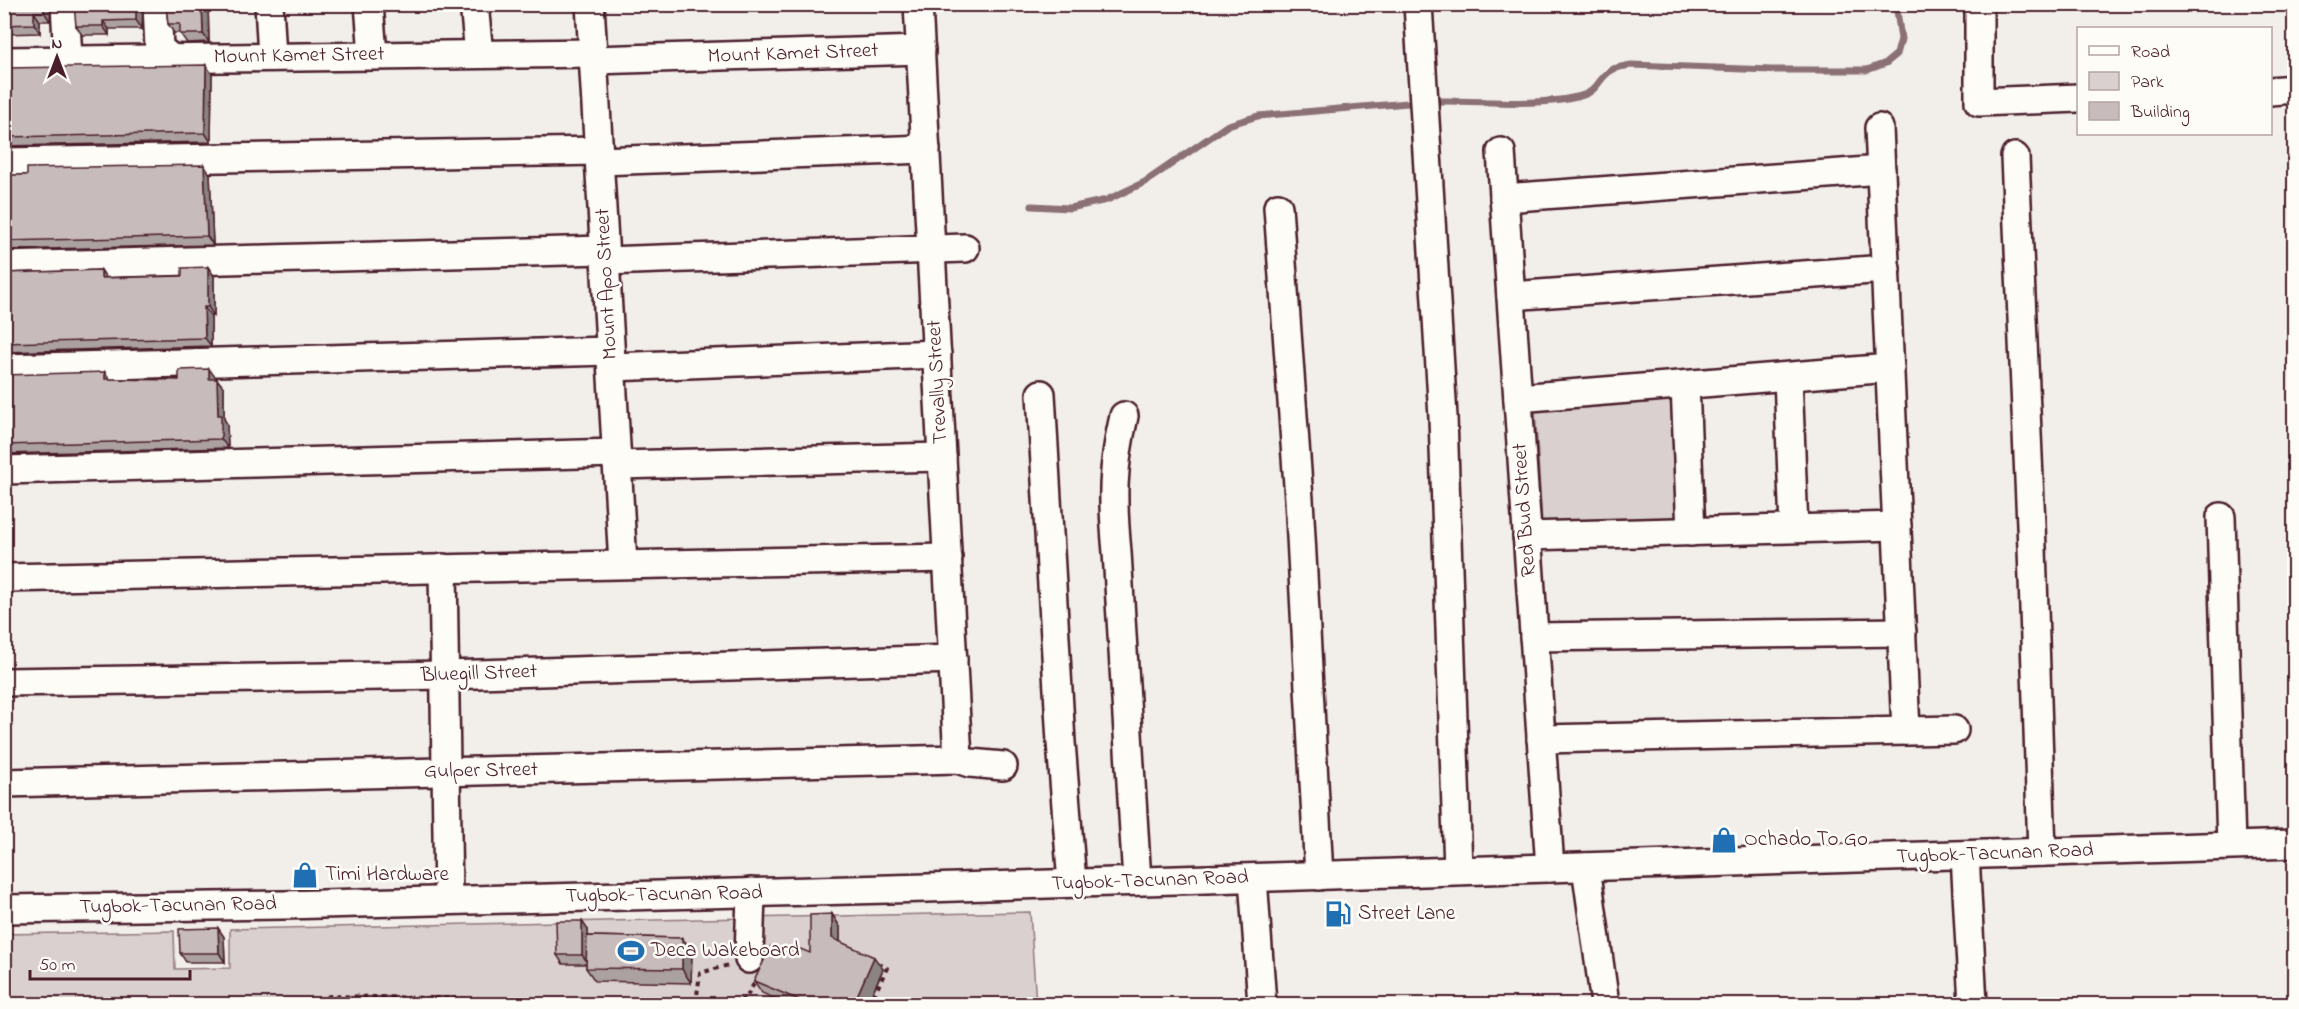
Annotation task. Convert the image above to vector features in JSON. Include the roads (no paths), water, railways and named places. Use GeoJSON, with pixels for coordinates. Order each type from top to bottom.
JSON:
{"type":"FeatureCollection","features":[{"type":"Feature","properties":{"kind":"street"},"geometry":{"type":"LineString","coordinates":[[66,4],[68,55]]}},
{"type":"Feature","properties":{"kind":"street"},"geometry":{"type":"LineString","coordinates":[[157,4],[165,53]]}},
{"type":"Feature","properties":{"kind":"street"},"geometry":{"type":"LineString","coordinates":[[269,4],[271,51]]}},
{"type":"Feature","properties":{"kind":"street"},"geometry":{"type":"LineString","coordinates":[[369,4],[372,49]]}},
{"type":"Feature","properties":{"kind":"street"},"geometry":{"type":"LineString","coordinates":[[474,4],[478,46]]}},
{"type":"Feature","properties":{"kind":"street","name":"Mount Apo Street"},"geometry":{"type":"LineString","coordinates":[[572,4],[585,48],[599,156],[623,564]]}},
{"type":"Feature","properties":{"kind":"street","name":"Mount Apo Street"},"geometry":{"type":"LineString","coordinates":[[585,48],[590,4]]}},
{"type":"Feature","properties":{"kind":"street","name":"Trevally Street"},"geometry":{"type":"LineString","coordinates":[[918,4],[958,759]]}},
{"type":"Feature","properties":{"kind":"street"},"geometry":{"type":"LineString","coordinates":[[1418,4],[1443,417],[1458,870]]}},
{"type":"Feature","properties":{"kind":"street"},"geometry":{"type":"LineString","coordinates":[[1979,4],[1979,102],[2077,98]]}},
{"type":"Feature","properties":{"kind":"street","name":"Mount Kamet Street"},"geometry":{"type":"LineString","coordinates":[[4,52],[68,55],[478,46],[921,50]]}},
{"type":"Feature","properties":{"kind":"street","name":"Mount Kamet Street"},"geometry":{"type":"LineString","coordinates":[[4,61],[68,55]]}},
{"type":"Feature","properties":{"kind":"street"},"geometry":{"type":"LineString","coordinates":[[2272,91],[2295,89]]}},
{"type":"Feature","properties":{"kind":"street"},"geometry":{"type":"LineString","coordinates":[[1880,128],[1906,731]]}},
{"type":"Feature","properties":{"kind":"street"},"geometry":{"type":"LineString","coordinates":[[4,162],[599,156],[926,149]]}},
{"type":"Feature","properties":{"kind":"street","name":"Red Bud Street"},"geometry":{"type":"LineString","coordinates":[[1501,152],[1550,868]]}},
{"type":"Feature","properties":{"kind":"street"},"geometry":{"type":"LineString","coordinates":[[2015,157],[2032,548],[2042,852]]}},
{"type":"Feature","properties":{"kind":"street"},"geometry":{"type":"LineString","coordinates":[[1504,198],[1881,170]]}},
{"type":"Feature","properties":{"kind":"street"},"geometry":{"type":"LineString","coordinates":[[1278,207],[1300,511],[1320,876]]}},
{"type":"Feature","properties":{"kind":"street"},"geometry":{"type":"LineString","coordinates":[[4,266],[965,248]]}},
{"type":"Feature","properties":{"kind":"street"},"geometry":{"type":"LineString","coordinates":[[1510,296],[1886,269]]}},
{"type":"Feature","properties":{"kind":"street"},"geometry":{"type":"LineString","coordinates":[[4,368],[937,354]]}},
{"type":"Feature","properties":{"kind":"street"},"geometry":{"type":"LineString","coordinates":[[1518,398],[1890,369]]}},
{"type":"Feature","properties":{"kind":"street"},"geometry":{"type":"LineString","coordinates":[[1788,377],[1794,528]]}},
{"type":"Feature","properties":{"kind":"street"},"geometry":{"type":"LineString","coordinates":[[1685,385],[1690,532]]}},
{"type":"Feature","properties":{"kind":"street"},"geometry":{"type":"LineString","coordinates":[[1041,394],[1060,730],[1072,883]]}},
{"type":"Feature","properties":{"kind":"street"},"geometry":{"type":"LineString","coordinates":[[1124,416],[1113,468],[1112,499],[1137,881]]}},
{"type":"Feature","properties":{"kind":"street"},"geometry":{"type":"LineString","coordinates":[[4,470],[617,459],[942,457]]}},
{"type":"Feature","properties":{"kind":"street"},"geometry":{"type":"LineString","coordinates":[[2221,517],[2231,845]]}},
{"type":"Feature","properties":{"kind":"street"},"geometry":{"type":"LineString","coordinates":[[1527,536],[1897,526]]}},
{"type":"Feature","properties":{"kind":"street"},"geometry":{"type":"LineString","coordinates":[[4,578],[948,558]]}},
{"type":"Feature","properties":{"kind":"street"},"geometry":{"type":"LineString","coordinates":[[442,568],[446,675],[448,900]]}},
{"type":"Feature","properties":{"kind":"street"},"geometry":{"type":"LineString","coordinates":[[1534,637],[1902,632]]}},
{"type":"Feature","properties":{"kind":"street","name":"Bluegill Street"},"geometry":{"type":"LineString","coordinates":[[4,681],[446,675],[953,659]]}},
{"type":"Feature","properties":{"kind":"street"},"geometry":{"type":"LineString","coordinates":[[1541,739],[1954,730]]}},
{"type":"Feature","properties":{"kind":"street","name":"Gulper Street"},"geometry":{"type":"LineString","coordinates":[[4,783],[958,759],[970,763],[1002,766]]}},
{"type":"Feature","properties":{"kind":"street","name":"Tugbok-Tacunan Road"},"geometry":{"type":"LineString","coordinates":[[4,909],[448,900],[1253,878],[2295,844]]}},
{"type":"Feature","properties":{"kind":"street"},"geometry":{"type":"LineString","coordinates":[[1965,855],[1973,1005]]}},
{"type":"Feature","properties":{"kind":"street"},"geometry":{"type":"LineString","coordinates":[[1586,867],[1605,1005]]}},
{"type":"Feature","properties":{"kind":"street"},"geometry":{"type":"LineString","coordinates":[[1253,878],[1262,1005]]}},
{"type":"Feature","properties":{"kind":"street"},"geometry":{"type":"LineString","coordinates":[[751,892],[753,969]]}},
{"type":"Feature","properties":{"kind":"waterway"},"geometry":{"type":"LineString","coordinates":[[1437,101],[1543,102],[1577,97],[1594,89],[1613,69],[1631,65],[1772,70],[1867,70],[1886,63],[1897,54],[1901,39],[1896,4]]}},
{"type":"Feature","properties":{"kind":"waterway"},"geometry":{"type":"LineString","coordinates":[[1032,206],[1070,208],[1107,200],[1145,182],[1228,125],[1258,116],[1408,103]]}},
{"type":"Feature","properties":{"kind":"place","name":"Ochado To Go"},"geometry":{"type":"Point","coordinates":[1724,840]}},
{"type":"Feature","properties":{"kind":"place","name":"Timi Hardware"},"geometry":{"type":"Point","coordinates":[305,875]}},
{"type":"Feature","properties":{"kind":"place","name":"Street Lane"},"geometry":{"type":"Point","coordinates":[1338,914]}},
{"type":"Feature","properties":{"kind":"place","name":"Deca Wakeboard"},"geometry":{"type":"Point","coordinates":[631,951]}}]}
